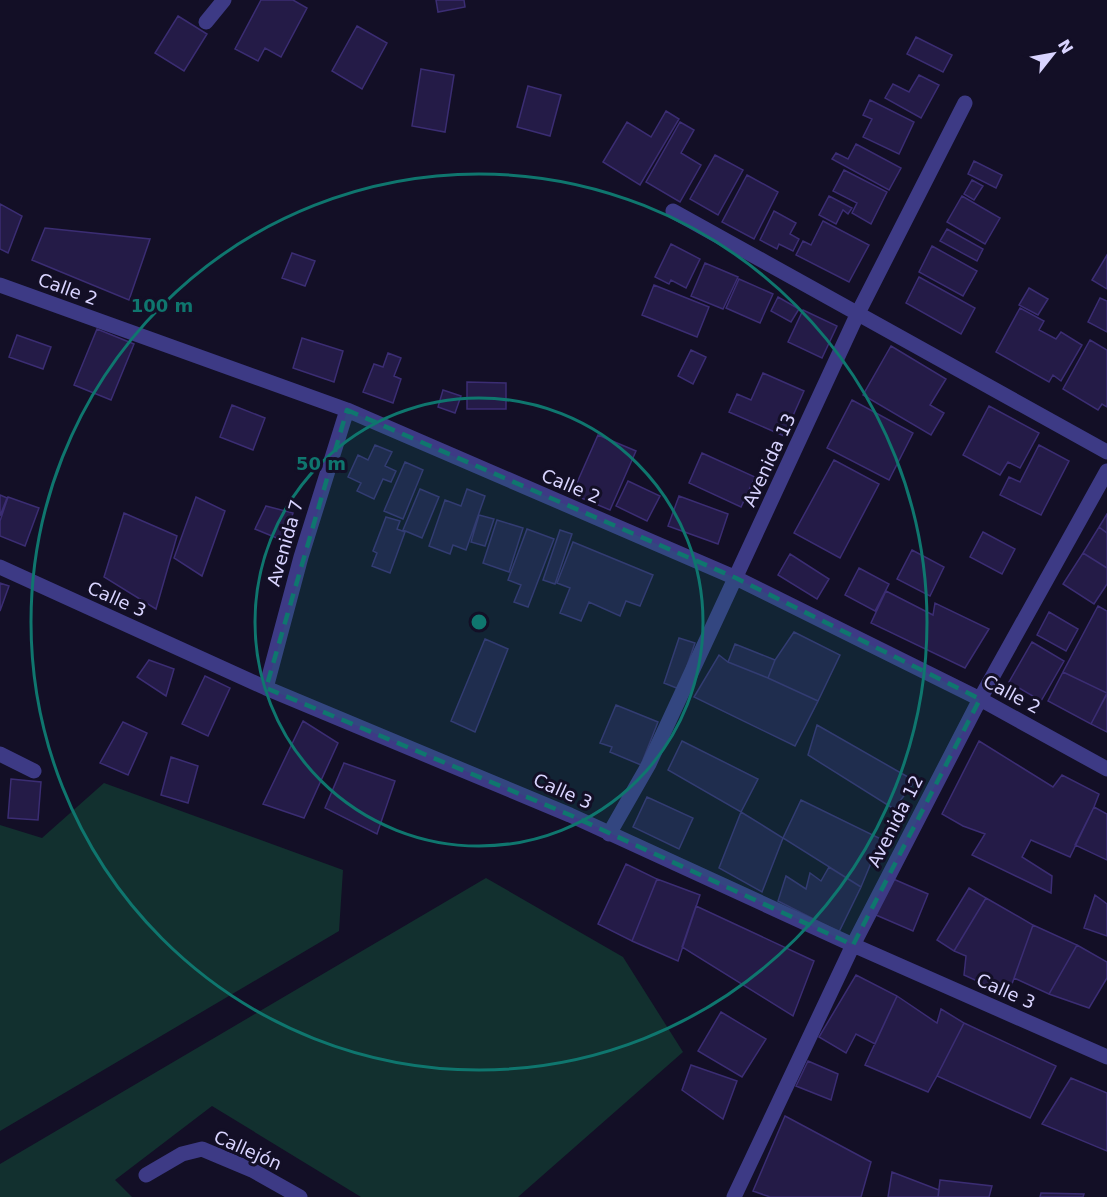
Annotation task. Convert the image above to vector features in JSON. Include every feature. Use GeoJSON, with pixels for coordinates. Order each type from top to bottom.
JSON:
{"type":"FeatureCollection","features":[{"type":"Feature","properties":{"kind":"street"},"geometry":{"type":"LineString","coordinates":[[206,21],[224,0]]}},
{"type":"Feature","properties":{"kind":"street","name":"Avenida 13"},"geometry":{"type":"LineString","coordinates":[[609,834],[649,764],[858,313],[965,103]]}},
{"type":"Feature","properties":{"kind":"street"},"geometry":{"type":"LineString","coordinates":[[673,211],[1107,452]]}},
{"type":"Feature","properties":{"kind":"street","name":"Calle 2"},"geometry":{"type":"LineString","coordinates":[[0,285],[347,410],[736,578],[980,699],[1107,769]]}},
{"type":"Feature","properties":{"kind":"street","name":"Avenida 7"},"geometry":{"type":"LineString","coordinates":[[266,688],[301,556],[347,410]]}},
{"type":"Feature","properties":{"kind":"street","name":"Avenida 12"},"geometry":{"type":"LineString","coordinates":[[734,1197],[853,945],[980,699],[1107,471]]}},
{"type":"Feature","properties":{"kind":"street","name":"Calle 3"},"geometry":{"type":"LineString","coordinates":[[0,567],[266,688],[570,815],[853,945],[1107,1057]]}},
{"type":"Feature","properties":{"kind":"street"},"geometry":{"type":"LineString","coordinates":[[0,754],[34,771]]}},
{"type":"Feature","properties":{"kind":"street","name":"Callejón"},"geometry":{"type":"LineString","coordinates":[[146,1175],[182,1154],[202,1149],[252,1170],[300,1197]]}},
{"type":"Feature","properties":{"kind":"highlighted area"},"geometry":{"type":"Polygon","coordinates":[[[347,410],[736,578],[980,699],[853,945],[570,815],[266,688],[347,410]]]}},
{"type":"Feature","properties":{"kind":"green space"},"geometry":{"type":"Polygon","coordinates":[[[104,783],[343,870],[339,931],[0,1131],[0,825],[42,838],[104,783]]]}},
{"type":"Feature","properties":{"kind":"green space"},"geometry":{"type":"Polygon","coordinates":[[[486,878],[623,957],[683,1052],[518,1197],[361,1197],[212,1106],[115,1180],[132,1197],[0,1197],[0,1164],[486,878]]]}},
{"type":"Feature","properties":{"kind":"building"},"geometry":{"type":"Polygon","coordinates":[[[261,0],[293,0],[307,8],[281,57],[265,48],[258,61],[235,49],[261,0]]]}},
{"type":"Feature","properties":{"kind":"building"},"geometry":{"type":"Polygon","coordinates":[[[436,0],[464,0],[465,7],[438,12],[436,0]]]}},
{"type":"Feature","properties":{"kind":"building"},"geometry":{"type":"Polygon","coordinates":[[[178,16],[207,34],[184,71],[155,53],[178,16]]]}},
{"type":"Feature","properties":{"kind":"building"},"geometry":{"type":"Polygon","coordinates":[[[357,26],[387,43],[362,89],[332,71],[357,26]]]}},
{"type":"Feature","properties":{"kind":"building"},"geometry":{"type":"Polygon","coordinates":[[[916,37],[952,55],[943,72],[907,54],[916,37]]]}},
{"type":"Feature","properties":{"kind":"building"},"geometry":{"type":"Polygon","coordinates":[[[421,69],[454,75],[445,132],[412,126],[421,69]]]}},
{"type":"Feature","properties":{"kind":"building"},"geometry":{"type":"Polygon","coordinates":[[[919,75],[939,85],[921,118],[885,98],[893,84],[909,92],[919,75]]]}},
{"type":"Feature","properties":{"kind":"building"},"geometry":{"type":"Polygon","coordinates":[[[528,86],[561,95],[550,136],[517,127],[528,86]]]}},
{"type":"Feature","properties":{"kind":"building"},"geometry":{"type":"Polygon","coordinates":[[[870,100],[914,122],[899,154],[863,137],[872,119],[863,115],[870,100]]]}},
{"type":"Feature","properties":{"kind":"building"},"geometry":{"type":"Polygon","coordinates":[[[666,111],[679,119],[640,185],[603,162],[627,122],[651,137],[666,111]]]}},
{"type":"Feature","properties":{"kind":"building"},"geometry":{"type":"Polygon","coordinates":[[[680,122],[694,130],[681,153],[701,165],[680,202],[646,182],[680,122]]]}},
{"type":"Feature","properties":{"kind":"building"},"geometry":{"type":"Polygon","coordinates":[[[856,144],[901,168],[889,190],[832,159],[836,153],[848,159],[856,144]]]}},
{"type":"Feature","properties":{"kind":"building"},"geometry":{"type":"Polygon","coordinates":[[[715,155],[743,170],[718,215],[690,199],[715,155]]]}},
{"type":"Feature","properties":{"kind":"building"},"geometry":{"type":"Polygon","coordinates":[[[974,161],[1002,175],[996,188],[968,174],[974,161]]]}},
{"type":"Feature","properties":{"kind":"building"},"geometry":{"type":"Polygon","coordinates":[[[844,170],[887,192],[871,224],[852,213],[857,203],[833,191],[844,170]]]}},
{"type":"Feature","properties":{"kind":"building"},"geometry":{"type":"Polygon","coordinates":[[[747,175],[778,192],[754,239],[722,222],[747,175]]]}},
{"type":"Feature","properties":{"kind":"building"},"geometry":{"type":"Polygon","coordinates":[[[972,180],[983,186],[974,200],[964,194],[972,180]]]}},
{"type":"Feature","properties":{"kind":"building"},"geometry":{"type":"Polygon","coordinates":[[[829,196],[852,208],[848,214],[843,210],[836,224],[819,215],[829,196]]]}},
{"type":"Feature","properties":{"kind":"building"},"geometry":{"type":"Polygon","coordinates":[[[962,196],[1000,218],[985,244],[947,222],[962,196]]]}},
{"type":"Feature","properties":{"kind":"building"},"geometry":{"type":"Polygon","coordinates":[[[0,204],[22,216],[8,253],[0,249],[0,204]]]}},
{"type":"Feature","properties":{"kind":"building"},"geometry":{"type":"Polygon","coordinates":[[[774,211],[796,223],[790,234],[799,239],[793,251],[779,244],[777,249],[760,240],[774,211]]]}},
{"type":"Feature","properties":{"kind":"building"},"geometry":{"type":"Polygon","coordinates":[[[823,221],[869,245],[849,282],[796,255],[803,241],[811,245],[823,221]]]}},
{"type":"Feature","properties":{"kind":"building"},"geometry":{"type":"Polygon","coordinates":[[[45,228],[150,239],[129,300],[32,260],[45,228]]]}},
{"type":"Feature","properties":{"kind":"building"},"geometry":{"type":"Polygon","coordinates":[[[947,229],[983,249],[977,261],[940,241],[947,229]]]}},
{"type":"Feature","properties":{"kind":"building"},"geometry":{"type":"Polygon","coordinates":[[[671,244],[700,259],[686,288],[671,280],[669,284],[655,277],[671,244]]]}},
{"type":"Feature","properties":{"kind":"building"},"geometry":{"type":"Polygon","coordinates":[[[932,246],[977,271],[963,296],[919,272],[932,246]]]}},
{"type":"Feature","properties":{"kind":"building"},"geometry":{"type":"Polygon","coordinates":[[[292,253],[315,261],[305,286],[282,278],[292,253]]]}},
{"type":"Feature","properties":{"kind":"building"},"geometry":{"type":"Polygon","coordinates":[[[1107,255],[1107,289],[1092,280],[1107,255]]]}},
{"type":"Feature","properties":{"kind":"building"},"geometry":{"type":"Polygon","coordinates":[[[705,263],[738,277],[723,309],[691,296],[705,263]]]}},
{"type":"Feature","properties":{"kind":"building"},"geometry":{"type":"Polygon","coordinates":[[[919,277],[975,308],[961,334],[906,303],[919,277]]]}},
{"type":"Feature","properties":{"kind":"building"},"geometry":{"type":"Polygon","coordinates":[[[739,279],[773,294],[760,323],[726,308],[739,279]]]}},
{"type":"Feature","properties":{"kind":"building"},"geometry":{"type":"Polygon","coordinates":[[[654,285],[709,307],[697,337],[642,315],[654,285]]]}},
{"type":"Feature","properties":{"kind":"building"},"geometry":{"type":"Polygon","coordinates":[[[1029,288],[1048,299],[1038,315],[1019,305],[1029,288]]]}},
{"type":"Feature","properties":{"kind":"building"},"geometry":{"type":"Polygon","coordinates":[[[778,297],[799,309],[791,322],[771,311],[778,297]]]}},
{"type":"Feature","properties":{"kind":"building"},"geometry":{"type":"Polygon","coordinates":[[[1100,298],[1107,301],[1107,332],[1088,322],[1100,298]]]}},
{"type":"Feature","properties":{"kind":"building"},"geometry":{"type":"Polygon","coordinates":[[[1020,308],[1044,321],[1039,330],[1056,339],[1061,332],[1082,345],[1061,381],[1053,375],[1049,382],[996,352],[1020,308]]]}},
{"type":"Feature","properties":{"kind":"building"},"geometry":{"type":"Polygon","coordinates":[[[803,310],[837,326],[822,358],[788,342],[803,310]]]}},
{"type":"Feature","properties":{"kind":"building"},"geometry":{"type":"Polygon","coordinates":[[[97,329],[134,344],[111,400],[74,385],[97,329]]]}},
{"type":"Feature","properties":{"kind":"building"},"geometry":{"type":"Polygon","coordinates":[[[17,335],[51,347],[43,369],[9,357],[17,335]]]}},
{"type":"Feature","properties":{"kind":"building"},"geometry":{"type":"Polygon","coordinates":[[[302,338],[343,351],[334,382],[293,368],[302,338]]]}},
{"type":"Feature","properties":{"kind":"building"},"geometry":{"type":"Polygon","coordinates":[[[1090,340],[1107,350],[1107,407],[1102,404],[1098,410],[1063,389],[1090,340]]]}},
{"type":"Feature","properties":{"kind":"building"},"geometry":{"type":"Polygon","coordinates":[[[891,346],[946,379],[930,405],[944,413],[931,435],[863,395],[891,346]]]}},
{"type":"Feature","properties":{"kind":"building"},"geometry":{"type":"Polygon","coordinates":[[[691,350],[706,357],[693,384],[678,376],[691,350]]]}},
{"type":"Feature","properties":{"kind":"building"},"geometry":{"type":"Polygon","coordinates":[[[388,353],[401,358],[394,376],[401,379],[393,403],[363,392],[374,364],[383,367],[388,353]]]}},
{"type":"Feature","properties":{"kind":"building"},"geometry":{"type":"Polygon","coordinates":[[[763,373],[804,391],[784,436],[729,412],[737,394],[751,400],[763,373]]]}},
{"type":"Feature","properties":{"kind":"building"},"geometry":{"type":"Polygon","coordinates":[[[467,382],[506,383],[506,409],[467,409],[467,382]]]}},
{"type":"Feature","properties":{"kind":"building"},"geometry":{"type":"Polygon","coordinates":[[[443,390],[461,396],[455,413],[438,407],[443,390]]]}},
{"type":"Feature","properties":{"kind":"building"},"geometry":{"type":"Polygon","coordinates":[[[852,400],[913,433],[889,480],[827,448],[852,400]]]}},
{"type":"Feature","properties":{"kind":"building"},"geometry":{"type":"Polygon","coordinates":[[[232,405],[265,418],[253,450],[220,437],[232,405]]]}},
{"type":"Feature","properties":{"kind":"building"},"geometry":{"type":"Polygon","coordinates":[[[989,406],[1039,433],[1020,468],[1008,462],[1000,475],[963,455],[989,406]]]}},
{"type":"Feature","properties":{"kind":"building"},"geometry":{"type":"Polygon","coordinates":[[[598,435],[636,451],[610,510],[572,494],[598,435]]]}},
{"type":"Feature","properties":{"kind":"building"},"geometry":{"type":"Polygon","coordinates":[[[375,445],[392,452],[385,466],[396,471],[391,482],[383,479],[374,499],[357,491],[361,483],[348,477],[358,455],[368,460],[375,445]]]}},
{"type":"Feature","properties":{"kind":"building"},"geometry":{"type":"Polygon","coordinates":[[[1039,445],[1069,461],[1041,515],[1000,495],[1009,477],[1020,482],[1039,445]]]}},
{"type":"Feature","properties":{"kind":"building"},"geometry":{"type":"Polygon","coordinates":[[[702,453],[755,477],[741,507],[689,483],[702,453]]]}},
{"type":"Feature","properties":{"kind":"building"},"geometry":{"type":"Polygon","coordinates":[[[834,460],[879,484],[840,558],[794,533],[834,460]]]}},
{"type":"Feature","properties":{"kind":"building"},"geometry":{"type":"Polygon","coordinates":[[[405,462],[423,470],[403,519],[384,511],[405,462]]]}},
{"type":"Feature","properties":{"kind":"building"},"geometry":{"type":"Polygon","coordinates":[[[628,481],[660,496],[647,521],[616,506],[628,481]]]}},
{"type":"Feature","properties":{"kind":"building"},"geometry":{"type":"Polygon","coordinates":[[[420,489],[439,497],[422,538],[403,530],[420,489]]]}},
{"type":"Feature","properties":{"kind":"building"},"geometry":{"type":"Polygon","coordinates":[[[467,489],[485,496],[466,550],[453,545],[450,554],[429,546],[445,500],[461,506],[467,489]]]}},
{"type":"Feature","properties":{"kind":"building"},"geometry":{"type":"Polygon","coordinates":[[[0,495],[7,498],[0,516],[0,495]]]}},
{"type":"Feature","properties":{"kind":"building"},"geometry":{"type":"Polygon","coordinates":[[[679,496],[728,514],[718,544],[668,526],[679,496]]]}},
{"type":"Feature","properties":{"kind":"building"},"geometry":{"type":"Polygon","coordinates":[[[8,497],[39,508],[25,546],[0,536],[0,521],[8,497]]]}},
{"type":"Feature","properties":{"kind":"building"},"geometry":{"type":"Polygon","coordinates":[[[196,497],[225,511],[202,576],[174,558],[196,497]]]}},
{"type":"Feature","properties":{"kind":"building"},"geometry":{"type":"Polygon","coordinates":[[[266,506],[293,513],[284,541],[255,529],[266,506]]]}},
{"type":"Feature","properties":{"kind":"building"},"geometry":{"type":"Polygon","coordinates":[[[124,513],[177,536],[156,609],[104,577],[124,513]]]}},
{"type":"Feature","properties":{"kind":"building"},"geometry":{"type":"Polygon","coordinates":[[[1107,514],[1107,533],[1099,527],[1107,514]]]}},
{"type":"Feature","properties":{"kind":"building"},"geometry":{"type":"Polygon","coordinates":[[[479,515],[494,519],[485,546],[471,542],[479,515]]]}},
{"type":"Feature","properties":{"kind":"building"},"geometry":{"type":"Polygon","coordinates":[[[386,517],[400,521],[397,529],[405,532],[390,573],[372,566],[377,553],[373,551],[386,517]]]}},
{"type":"Feature","properties":{"kind":"building"},"geometry":{"type":"Polygon","coordinates":[[[497,520],[523,528],[509,572],[483,563],[497,520]]]}},
{"type":"Feature","properties":{"kind":"building"},"geometry":{"type":"Polygon","coordinates":[[[1099,527],[1107,533],[1107,568],[1083,553],[1099,527]]]}},
{"type":"Feature","properties":{"kind":"building"},"geometry":{"type":"Polygon","coordinates":[[[527,529],[554,539],[528,607],[514,602],[521,585],[508,580],[527,529]]]}},
{"type":"Feature","properties":{"kind":"building"},"geometry":{"type":"Polygon","coordinates":[[[560,530],[572,534],[555,584],[543,580],[560,530]]]}},
{"type":"Feature","properties":{"kind":"building"},"geometry":{"type":"Polygon","coordinates":[[[983,532],[1015,549],[1002,574],[970,557],[983,532]]]}},
{"type":"Feature","properties":{"kind":"building"},"geometry":{"type":"Polygon","coordinates":[[[573,542],[653,575],[640,606],[626,601],[620,616],[589,602],[581,621],[560,613],[570,588],[557,583],[573,542]]]}},
{"type":"Feature","properties":{"kind":"building"},"geometry":{"type":"Polygon","coordinates":[[[912,550],[944,567],[930,596],[897,579],[912,550]]]}},
{"type":"Feature","properties":{"kind":"building"},"geometry":{"type":"Polygon","coordinates":[[[1083,553],[1107,568],[1107,584],[1094,604],[1063,584],[1083,553]]]}},
{"type":"Feature","properties":{"kind":"building"},"geometry":{"type":"Polygon","coordinates":[[[790,554],[829,579],[817,599],[778,575],[790,554]]]}},
{"type":"Feature","properties":{"kind":"building"},"geometry":{"type":"Polygon","coordinates":[[[859,568],[889,584],[875,611],[845,595],[859,568]]]}},
{"type":"Feature","properties":{"kind":"building"},"geometry":{"type":"Polygon","coordinates":[[[0,583],[9,586],[0,611],[0,583]]]}},
{"type":"Feature","properties":{"kind":"building"},"geometry":{"type":"Polygon","coordinates":[[[886,591],[933,615],[935,603],[989,629],[965,668],[871,623],[886,591]]]}},
{"type":"Feature","properties":{"kind":"building"},"geometry":{"type":"Polygon","coordinates":[[[1098,606],[1107,611],[1107,693],[1063,672],[1098,606]]]}},
{"type":"Feature","properties":{"kind":"building"},"geometry":{"type":"Polygon","coordinates":[[[1049,612],[1078,629],[1066,651],[1037,635],[1049,612]]]}},
{"type":"Feature","properties":{"kind":"building"},"geometry":{"type":"Polygon","coordinates":[[[794,632],[840,655],[818,701],[768,678],[775,660],[794,632]]]}},
{"type":"Feature","properties":{"kind":"building"},"geometry":{"type":"Polygon","coordinates":[[[679,638],[695,643],[679,689],[664,683],[679,638]]]}},
{"type":"Feature","properties":{"kind":"building"},"geometry":{"type":"Polygon","coordinates":[[[485,639],[508,649],[475,732],[451,721],[485,639]]]}},
{"type":"Feature","properties":{"kind":"building"},"geometry":{"type":"Polygon","coordinates":[[[1032,642],[1064,661],[1041,701],[1009,682],[1032,642]]]}},
{"type":"Feature","properties":{"kind":"building"},"geometry":{"type":"Polygon","coordinates":[[[735,644],[775,660],[768,678],[728,662],[735,644]]]}},
{"type":"Feature","properties":{"kind":"building"},"geometry":{"type":"Polygon","coordinates":[[[719,655],[728,662],[818,701],[795,746],[694,697],[719,655]]]}},
{"type":"Feature","properties":{"kind":"building"},"geometry":{"type":"Polygon","coordinates":[[[149,660],[174,669],[166,696],[137,677],[149,660]]]}},
{"type":"Feature","properties":{"kind":"building"},"geometry":{"type":"Polygon","coordinates":[[[1063,672],[1107,693],[1091,724],[1048,701],[1063,672]]]}},
{"type":"Feature","properties":{"kind":"building"},"geometry":{"type":"Polygon","coordinates":[[[205,676],[230,688],[208,736],[182,724],[205,676]]]}},
{"type":"Feature","properties":{"kind":"building"},"geometry":{"type":"Polygon","coordinates":[[[1107,694],[1107,732],[1091,724],[1107,694]]]}},
{"type":"Feature","properties":{"kind":"building"},"geometry":{"type":"Polygon","coordinates":[[[616,705],[658,722],[641,765],[610,752],[612,747],[600,743],[616,705]]]}},
{"type":"Feature","properties":{"kind":"building"},"geometry":{"type":"Polygon","coordinates":[[[303,721],[338,743],[304,818],[263,804],[303,721]]]}},
{"type":"Feature","properties":{"kind":"building"},"geometry":{"type":"Polygon","coordinates":[[[123,722],[147,733],[128,775],[100,763],[123,722]]]}},
{"type":"Feature","properties":{"kind":"building"},"geometry":{"type":"Polygon","coordinates":[[[817,725],[915,781],[894,809],[808,755],[817,725]]]}},
{"type":"Feature","properties":{"kind":"building"},"geometry":{"type":"Polygon","coordinates":[[[682,741],[758,779],[741,812],[668,770],[682,741]]]}},
{"type":"Feature","properties":{"kind":"building"},"geometry":{"type":"Polygon","coordinates":[[[979,741],[1053,787],[1062,775],[1099,794],[1070,857],[1031,840],[1022,857],[1052,876],[1051,893],[972,855],[985,834],[963,826],[942,814],[979,741]]]}},
{"type":"Feature","properties":{"kind":"building"},"geometry":{"type":"Polygon","coordinates":[[[171,757],[198,766],[188,803],[161,795],[171,757]]]}},
{"type":"Feature","properties":{"kind":"building"},"geometry":{"type":"Polygon","coordinates":[[[344,763],[395,781],[377,834],[325,808],[344,763]]]}},
{"type":"Feature","properties":{"kind":"building"},"geometry":{"type":"Polygon","coordinates":[[[11,779],[41,782],[38,820],[8,818],[11,779]]]}},
{"type":"Feature","properties":{"kind":"building"},"geometry":{"type":"Polygon","coordinates":[[[647,797],[693,818],[679,849],[633,827],[647,797]]]}},
{"type":"Feature","properties":{"kind":"building"},"geometry":{"type":"Polygon","coordinates":[[[801,800],[881,839],[861,887],[783,838],[801,800]]]}},
{"type":"Feature","properties":{"kind":"building"},"geometry":{"type":"Polygon","coordinates":[[[1094,807],[1107,814],[1107,860],[1075,845],[1094,807]]]}},
{"type":"Feature","properties":{"kind":"building"},"geometry":{"type":"Polygon","coordinates":[[[741,812],[783,838],[762,892],[719,868],[741,812]]]}},
{"type":"Feature","properties":{"kind":"building"},"geometry":{"type":"Polygon","coordinates":[[[626,864],[657,879],[632,941],[598,924],[626,864]]]}},
{"type":"Feature","properties":{"kind":"building"},"geometry":{"type":"Polygon","coordinates":[[[829,867],[861,887],[839,932],[778,901],[786,876],[806,889],[810,873],[821,881],[829,867]]]}},
{"type":"Feature","properties":{"kind":"building"},"geometry":{"type":"Polygon","coordinates":[[[891,878],[928,894],[913,931],[876,915],[891,878]]]}},
{"type":"Feature","properties":{"kind":"building"},"geometry":{"type":"Polygon","coordinates":[[[657,879],[700,895],[678,961],[632,941],[657,879]]]}},
{"type":"Feature","properties":{"kind":"building"},"geometry":{"type":"Polygon","coordinates":[[[969,888],[986,898],[954,951],[937,940],[969,888]]]}},
{"type":"Feature","properties":{"kind":"building"},"geometry":{"type":"Polygon","coordinates":[[[1095,895],[1107,904],[1107,936],[1084,928],[1095,895]]]}},
{"type":"Feature","properties":{"kind":"building"},"geometry":{"type":"Polygon","coordinates":[[[986,898],[1033,925],[1008,995],[964,975],[966,956],[954,951],[986,898]]]}},
{"type":"Feature","properties":{"kind":"building"},"geometry":{"type":"Polygon","coordinates":[[[696,906],[814,961],[793,1016],[682,947],[696,906]]]}},
{"type":"Feature","properties":{"kind":"building"},"geometry":{"type":"Polygon","coordinates":[[[1033,925],[1077,945],[1049,994],[1014,978],[1033,925]]]}},
{"type":"Feature","properties":{"kind":"building"},"geometry":{"type":"Polygon","coordinates":[[[1077,945],[1107,962],[1107,978],[1089,1008],[1049,994],[1077,945]]]}},
{"type":"Feature","properties":{"kind":"building"},"geometry":{"type":"Polygon","coordinates":[[[856,975],[897,996],[875,1044],[856,1034],[846,1053],[819,1037],[856,975]]]}},
{"type":"Feature","properties":{"kind":"building"},"geometry":{"type":"Polygon","coordinates":[[[897,996],[937,1023],[941,1009],[964,1023],[928,1092],[865,1065],[897,996]]]}},
{"type":"Feature","properties":{"kind":"building"},"geometry":{"type":"Polygon","coordinates":[[[721,1012],[766,1039],[742,1077],[698,1051],[721,1012]]]}},
{"type":"Feature","properties":{"kind":"building"},"geometry":{"type":"Polygon","coordinates":[[[964,1023],[1056,1066],[1030,1118],[937,1076],[964,1023]]]}},
{"type":"Feature","properties":{"kind":"building"},"geometry":{"type":"Polygon","coordinates":[[[808,1061],[838,1074],[831,1100],[796,1086],[808,1061]]]}},
{"type":"Feature","properties":{"kind":"building"},"geometry":{"type":"Polygon","coordinates":[[[691,1065],[737,1081],[723,1119],[682,1090],[691,1065]]]}},
{"type":"Feature","properties":{"kind":"building"},"geometry":{"type":"Polygon","coordinates":[[[1071,1078],[1107,1093],[1107,1151],[1042,1124],[1071,1078]]]}},
{"type":"Feature","properties":{"kind":"building"},"geometry":{"type":"Polygon","coordinates":[[[785,1116],[871,1162],[861,1197],[770,1197],[753,1191],[785,1116]]]}},
{"type":"Feature","properties":{"kind":"building"},"geometry":{"type":"Polygon","coordinates":[[[892,1172],[939,1190],[938,1197],[888,1197],[892,1172]]]}},
{"type":"Feature","properties":{"kind":"building"},"geometry":{"type":"Polygon","coordinates":[[[940,1180],[992,1186],[989,1197],[938,1197],[940,1180]]]}},
{"type":"Feature","properties":{"kind":"building"},"geometry":{"type":"Polygon","coordinates":[[[1041,1193],[1084,1194],[1083,1197],[1040,1197],[1041,1193]]]}}]}
